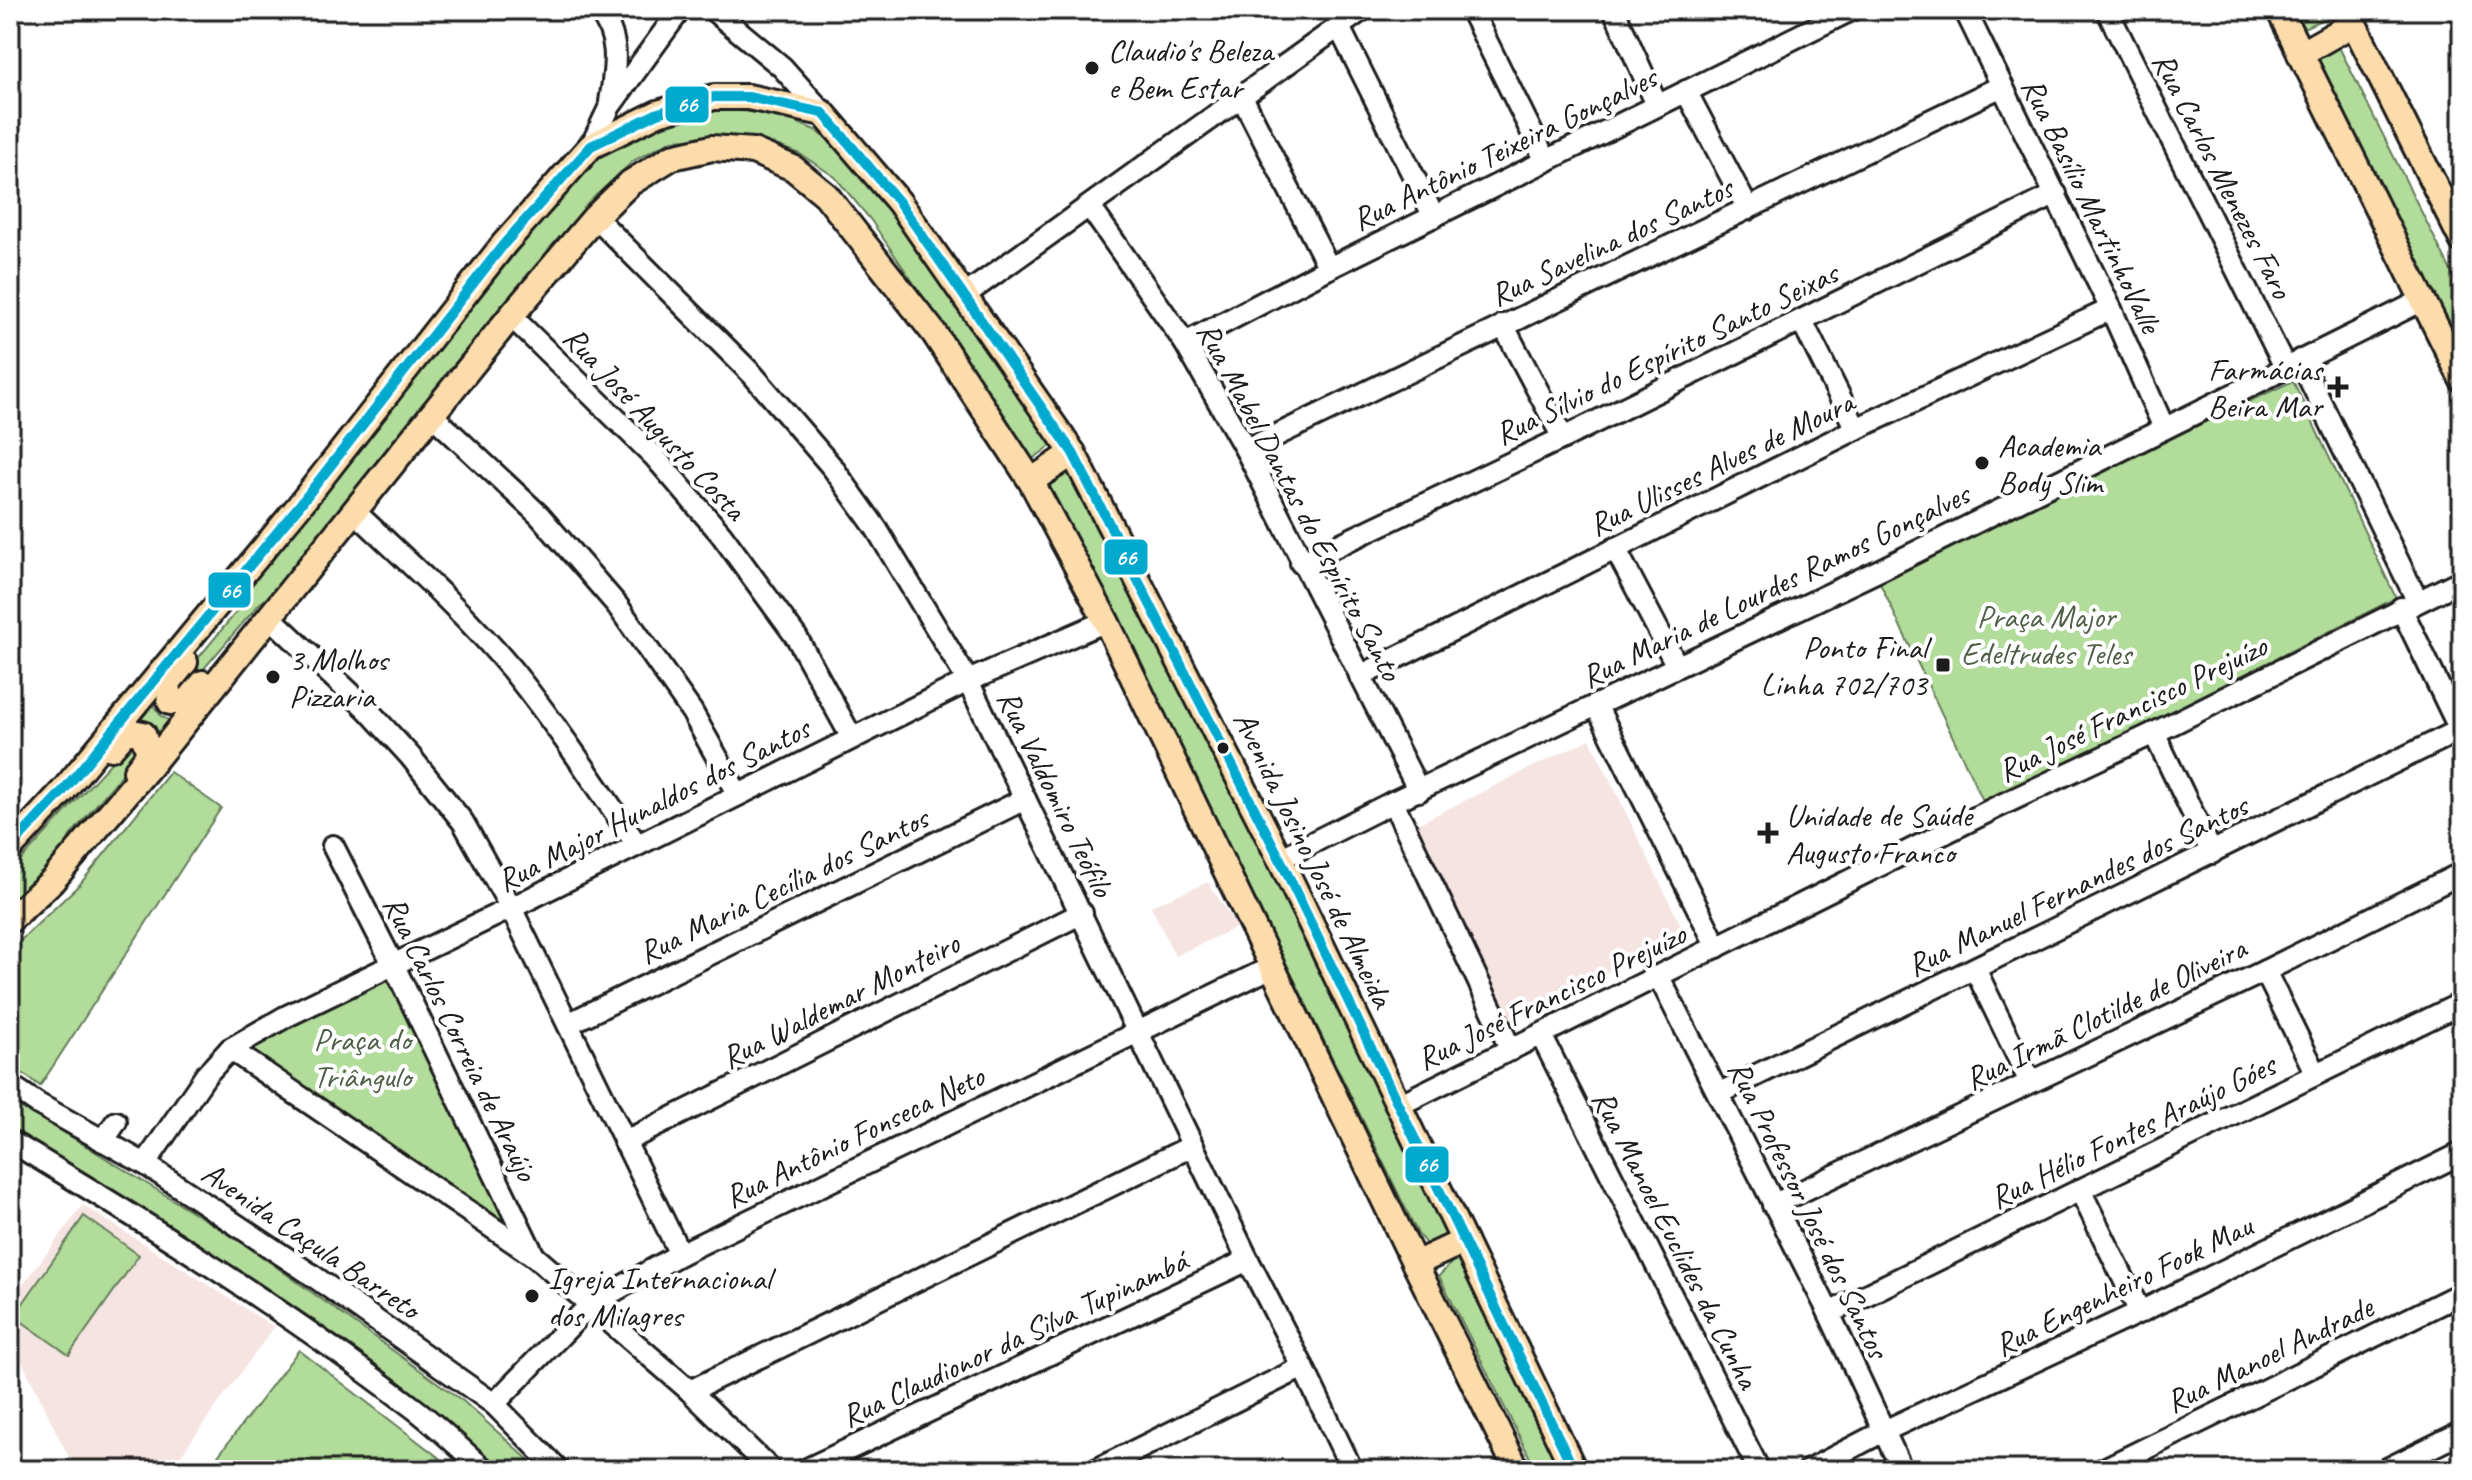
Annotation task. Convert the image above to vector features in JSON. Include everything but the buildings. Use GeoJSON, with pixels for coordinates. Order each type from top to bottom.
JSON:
{"type":"FeatureCollection","features":[{"type":"Feature","properties":{"kind":"main road"},"geometry":{"type":"LineString","coordinates":[[2279,10],[2462,379]]}},
{"type":"Feature","properties":{"kind":"main road"},"geometry":{"type":"LineString","coordinates":[[2300,54],[2350,17],[2462,240]]}},
{"type":"Feature","properties":{"kind":"main road"},"geometry":{"type":"LineString","coordinates":[[10,848],[299,506],[504,244],[591,146],[658,113],[714,97],[748,97],[823,113]]}},
{"type":"Feature","properties":{"kind":"main road","name":"Avenida Josino José de Almeida"},"geometry":{"type":"LineString","coordinates":[[823,113],[899,202],[1073,453],[1280,859],[1574,1470]]}},
{"type":"Feature","properties":{"kind":"main road"},"geometry":{"type":"LineString","coordinates":[[10,920],[53,880],[84,844],[511,316],[595,217],[630,183],[672,157],[712,148],[753,151],[793,168],[826,195],[934,333],[1031,481],[1106,621],[1517,1470]]}},
{"type":"Feature","properties":{"kind":"main road"},"geometry":{"type":"LineString","coordinates":[[1031,481],[1073,453]]}},
{"type":"Feature","properties":{"kind":"main road"},"geometry":{"type":"LineString","coordinates":[[233,584],[229,608],[168,683],[170,702],[187,702],[246,634],[270,617]]}},
{"type":"Feature","properties":{"kind":"main road"},"geometry":{"type":"LineString","coordinates":[[34,823],[58,808],[126,731],[143,734],[149,754],[97,818],[84,844]]}},
{"type":"Feature","properties":{"kind":"main road"},"geometry":{"type":"LineString","coordinates":[[1415,1264],[1464,1241]]}},
{"type":"Feature","properties":{"kind":"street"},"geometry":{"type":"LineString","coordinates":[[598,10],[612,37],[617,57],[610,106]]}},
{"type":"Feature","properties":{"kind":"street"},"geometry":{"type":"LineString","coordinates":[[591,146],[610,106],[680,10]]}},
{"type":"Feature","properties":{"kind":"street"},"geometry":{"type":"LineString","coordinates":[[713,10],[782,67],[823,113]]}},
{"type":"Feature","properties":{"kind":"street"},"geometry":{"type":"LineString","coordinates":[[965,295],[1362,10]]}},
{"type":"Feature","properties":{"kind":"street"},"geometry":{"type":"LineString","coordinates":[[1471,10],[1546,161]]}},
{"type":"Feature","properties":{"kind":"street"},"geometry":{"type":"LineString","coordinates":[[1614,10],[1657,105]]}},
{"type":"Feature","properties":{"kind":"street","name":"Rua Antônio Teixeira Gonçalves"},"geometry":{"type":"LineString","coordinates":[[1185,343],[1329,268],[1851,10]]}},
{"type":"Feature","properties":{"kind":"street","name":"Rua Basílio MartinhoValle"},"geometry":{"type":"LineString","coordinates":[[1965,10],[2111,309],[2164,428]]}},
{"type":"Feature","properties":{"kind":"street","name":"Rua Carlos Menezes Faro"},"geometry":{"type":"LineString","coordinates":[[2107,10],[2293,363],[2409,604],[2461,732]]}},
{"type":"Feature","properties":{"kind":"street"},"geometry":{"type":"LineString","coordinates":[[1339,27],[1434,217]]}},
{"type":"Feature","properties":{"kind":"street","name":"Rua Savelina dos Santos"},"geometry":{"type":"LineString","coordinates":[[1246,450],[2002,86]]}},
{"type":"Feature","properties":{"kind":"street"},"geometry":{"type":"LineString","coordinates":[[1686,91],[1748,209]]}},
{"type":"Feature","properties":{"kind":"street"},"geometry":{"type":"LineString","coordinates":[[1241,95],[1329,268]]}},
{"type":"Feature","properties":{"kind":"street","name":"Rua Sílvio do Espírito Santo Seixas"},"geometry":{"type":"LineString","coordinates":[[1301,563],[1563,438],[2056,194]]}},
{"type":"Feature","properties":{"kind":"street","name":"Rua Mabel Dantas do Espírito Santo"},"geometry":{"type":"LineString","coordinates":[[1090,207],[1185,343],[1246,450],[1419,791]]}},
{"type":"Feature","properties":{"kind":"street","name":"Rua Valdomiro Teófilo"},"geometry":{"type":"LineString","coordinates":[[595,217],[753,375],[833,468],[876,528],[968,681],[1352,1470]]}},
{"type":"Feature","properties":{"kind":"street","name":"Rua Maria de Lourdes Ramos Gonçalves"},"geometry":{"type":"LineString","coordinates":[[1280,859],[1884,568],[2423,300]]}},
{"type":"Feature","properties":{"kind":"street","name":"Rua Ulisses Alves de Moura"},"geometry":{"type":"LineString","coordinates":[[1360,676],[1856,429],[2111,309]]}},
{"type":"Feature","properties":{"kind":"street","name":"Rua José Augusto Costa"},"geometry":{"type":"LineString","coordinates":[[511,316],[654,456],[721,534],[797,638],[852,738]]}},
{"type":"Feature","properties":{"kind":"street"},"geometry":{"type":"LineString","coordinates":[[1802,321],[1856,429]]}},
{"type":"Feature","properties":{"kind":"street"},"geometry":{"type":"LineString","coordinates":[[1503,325],[1563,438]]}},
{"type":"Feature","properties":{"kind":"street"},"geometry":{"type":"LineString","coordinates":[[432,415],[539,515],[617,605],[692,712],[738,795]]}},
{"type":"Feature","properties":{"kind":"street"},"geometry":{"type":"LineString","coordinates":[[354,511],[453,605],[512,670],[637,845]]}},
{"type":"Feature","properties":{"kind":"street"},"geometry":{"type":"LineString","coordinates":[[1615,548],[1677,666]]}},
{"type":"Feature","properties":{"kind":"street","name":"Rua José Francisco Prejuízo"},"geometry":{"type":"LineString","coordinates":[[1399,1105],[2462,580]]}},
{"type":"Feature","properties":{"kind":"street"},"geometry":{"type":"LineString","coordinates":[[270,617],[367,709],[463,822],[511,908],[680,1254]]}},
{"type":"Feature","properties":{"kind":"street","name":"Rua Major Hunaldos dos Santos"},"geometry":{"type":"LineString","coordinates":[[145,1164],[206,1075],[230,1049],[285,1017],[968,681],[1106,621]]}},
{"type":"Feature","properties":{"kind":"street"},"geometry":{"type":"LineString","coordinates":[[1596,705],[1717,947]]}},
{"type":"Feature","properties":{"kind":"street","name":"Rua Manuel Fernandes dos Santos"},"geometry":{"type":"LineString","coordinates":[[1720,1093],[2461,732]]}},
{"type":"Feature","properties":{"kind":"street"},"geometry":{"type":"LineString","coordinates":[[2154,733],[2212,853]]}},
{"type":"Feature","properties":{"kind":"street","name":"Rua Maria Cecília dos Santos"},"geometry":{"type":"LineString","coordinates":[[568,1024],[1025,799]]}},
{"type":"Feature","properties":{"kind":"street"},"geometry":{"type":"LineString","coordinates":[[1393,802],[1511,1050]]}},
{"type":"Feature","properties":{"kind":"street","name":"Rua Carlos Correia de Araújo"},"geometry":{"type":"LineString","coordinates":[[333,846],[534,1256]]}},
{"type":"Feature","properties":{"kind":"street","name":"Rua Irmã Clotilde de Oliveira"},"geometry":{"type":"LineString","coordinates":[[1773,1205],[2265,971],[2462,873]]}},
{"type":"Feature","properties":{"kind":"street","name":"Rua Waldemar Monteiro"},"geometry":{"type":"LineString","coordinates":[[624,1142],[1082,913]]}},
{"type":"Feature","properties":{"kind":"street","name":"Rua Antônio Fonseca Neto"},"geometry":{"type":"LineString","coordinates":[[494,1404],[591,1304],[680,1254],[1272,967]]}},
{"type":"Feature","properties":{"kind":"street"},"geometry":{"type":"LineString","coordinates":[[1975,969],[2030,1082]]}},
{"type":"Feature","properties":{"kind":"street"},"geometry":{"type":"LineString","coordinates":[[2265,971],[2316,1074]]}},
{"type":"Feature","properties":{"kind":"street","name":"Rua Professor José dos Santos"},"geometry":{"type":"LineString","coordinates":[[1659,977],[1829,1313],[1902,1470]]}},
{"type":"Feature","properties":{"kind":"street","name":"Rua Hélio Fontes Araújo Góes"},"geometry":{"type":"LineString","coordinates":[[1829,1313],[2462,1003]]}},
{"type":"Feature","properties":{"kind":"street","name":"Rua Manoel Euclides da Cunha"},"geometry":{"type":"LineString","coordinates":[[1541,1035],[1759,1470]]}},
{"type":"Feature","properties":{"kind":"street"},"geometry":{"type":"LineString","coordinates":[[230,1049],[534,1256],[690,1391],[771,1470]]}},
{"type":"Feature","properties":{"kind":"street","name":"Avenida Caçula Barreto"},"geometry":{"type":"LineString","coordinates":[[10,1085],[145,1164],[289,1259],[494,1404],[559,1470]]}},
{"type":"Feature","properties":{"kind":"street"},"geometry":{"type":"LineString","coordinates":[[103,1141],[116,1122]]}},
{"type":"Feature","properties":{"kind":"street"},"geometry":{"type":"LineString","coordinates":[[10,1141],[125,1211],[299,1326],[413,1407],[485,1470]]}},
{"type":"Feature","properties":{"kind":"street"},"geometry":{"type":"LineString","coordinates":[[690,1391],[1192,1146]]}},
{"type":"Feature","properties":{"kind":"street","name":"Rua Engenheiro Fook Mau"},"geometry":{"type":"LineString","coordinates":[[1809,1470],[1884,1431],[2140,1312],[2462,1153]]}},
{"type":"Feature","properties":{"kind":"street"},"geometry":{"type":"LineString","coordinates":[[2080,1190],[2140,1312]]}},
{"type":"Feature","properties":{"kind":"street","name":"Rua Claudionor da Silva Tupinambá"},"geometry":{"type":"LineString","coordinates":[[805,1470],[1248,1260]]}},
{"type":"Feature","properties":{"kind":"street","name":"Rua Manoel Andrade"},"geometry":{"type":"LineString","coordinates":[[2102,1470],[2462,1293]]}},
{"type":"Feature","properties":{"kind":"street"},"geometry":{"type":"LineString","coordinates":[[1096,1470],[1303,1367]]}},
{"type":"Feature","properties":{"kind":"street"},"geometry":{"type":"LineString","coordinates":[[2385,1470],[2462,1432]]}},
{"type":"Feature","properties":{"kind":"shaded area"},"geometry":{"type":"Polygon","coordinates":[[[1590,739],[1685,934],[1510,1021],[1415,825],[1590,739]]]}},
{"type":"Feature","properties":{"kind":"shaded area"},"geometry":{"type":"Polygon","coordinates":[[[1208,882],[1237,927],[1175,956],[1151,906],[1208,882]]]}},
{"type":"Feature","properties":{"kind":"shaded area"},"geometry":{"type":"Polygon","coordinates":[[[83,1205],[274,1327],[170,1470],[75,1470],[10,1337],[10,1302],[83,1205]]]}},
{"type":"Feature","properties":{"kind":"green space"},"geometry":{"type":"Polygon","coordinates":[[[2286,10],[2325,10],[2328,17],[2297,31],[2286,10]]]}},
{"type":"Feature","properties":{"kind":"green space"},"geometry":{"type":"Polygon","coordinates":[[[2337,43],[2462,293],[2462,361],[2309,59],[2337,43]]]}},
{"type":"Feature","properties":{"kind":"green space"},"geometry":{"type":"Polygon","coordinates":[[[705,109],[774,113],[815,130],[854,159],[1055,443],[1031,460],[870,219],[835,177],[800,154],[765,141],[719,137],[672,140],[633,161],[590,201],[275,592],[259,604],[184,692],[175,686],[248,598],[250,587],[574,179],[617,141],[654,121],[705,109]]]}},
{"type":"Feature","properties":{"kind":"green space","name":"Praça Major Edeltrudes Teles"},"geometry":{"type":"Polygon","coordinates":[[[2293,381],[2396,598],[1985,805],[1876,575],[2293,381]]]}},
{"type":"Feature","properties":{"kind":"green space"},"geometry":{"type":"Polygon","coordinates":[[[1054,474],[1077,474],[1138,589],[1450,1235],[1426,1244],[1418,1234],[1049,485],[1054,474]]]}},
{"type":"Feature","properties":{"kind":"green space"},"geometry":{"type":"Polygon","coordinates":[[[153,705],[161,716],[175,724],[163,738],[154,725],[141,719],[153,705]]]}},
{"type":"Feature","properties":{"kind":"green space"},"geometry":{"type":"Polygon","coordinates":[[[129,743],[140,753],[70,836],[54,873],[10,912],[10,872],[129,743]]]}},
{"type":"Feature","properties":{"kind":"green space"},"geometry":{"type":"Polygon","coordinates":[[[170,772],[221,808],[40,1086],[10,1064],[10,947],[81,883],[170,772]]]}},
{"type":"Feature","properties":{"kind":"green space","name":"Praça do Triângulo"},"geometry":{"type":"Polygon","coordinates":[[[389,975],[511,1233],[245,1048],[389,975]]]}},
{"type":"Feature","properties":{"kind":"green space"},"geometry":{"type":"Polygon","coordinates":[[[10,1099],[246,1245],[463,1401],[540,1470],[496,1470],[221,1266],[10,1128],[10,1099]]]}},
{"type":"Feature","properties":{"kind":"green space"},"geometry":{"type":"Polygon","coordinates":[[[84,1216],[139,1255],[69,1355],[14,1316],[84,1216]]]}},
{"type":"Feature","properties":{"kind":"green space"},"geometry":{"type":"Polygon","coordinates":[[[1454,1260],[1469,1262],[1568,1470],[1536,1470],[1439,1276],[1454,1260]]]}},
{"type":"Feature","properties":{"kind":"green space"},"geometry":{"type":"Polygon","coordinates":[[[299,1350],[455,1470],[236,1470],[218,1456],[299,1350]]]}},
{"type":"Feature","properties":{"kind":"transit line","name":"66"},"geometry":{"type":"LineString","coordinates":[[10,848],[63,791],[299,506],[504,244],[591,146],[658,113],[714,97],[748,97],[823,113],[899,202],[1073,453],[1280,859],[1574,1470]]}},
{"type":"Feature","properties":{"kind":"place","name":"Claudio's Beleza e Bem Estar"},"geometry":{"type":"Point","coordinates":[1092,68]}},
{"type":"Feature","properties":{"kind":"place","name":"Farmácias Beira Mar"},"geometry":{"type":"Point","coordinates":[2338,387]}},
{"type":"Feature","properties":{"kind":"place","name":"Academia Body Slim"},"geometry":{"type":"Point","coordinates":[1982,463]}},
{"type":"Feature","properties":{"kind":"place","name":"Ponto Final Linha 702/703"},"geometry":{"type":"Point","coordinates":[1943,665]}},
{"type":"Feature","properties":{"kind":"place","name":"3 Molhos Pizzaria"},"geometry":{"type":"Point","coordinates":[273,677]}},
{"type":"Feature","properties":{"kind":"place","name":"Unidade de Saúde Augusto Franco"},"geometry":{"type":"Point","coordinates":[1768,833]}},
{"type":"Feature","properties":{"kind":"place","name":"Igreja Internacional dos Milagres"},"geometry":{"type":"Point","coordinates":[532,1296]}}]}
